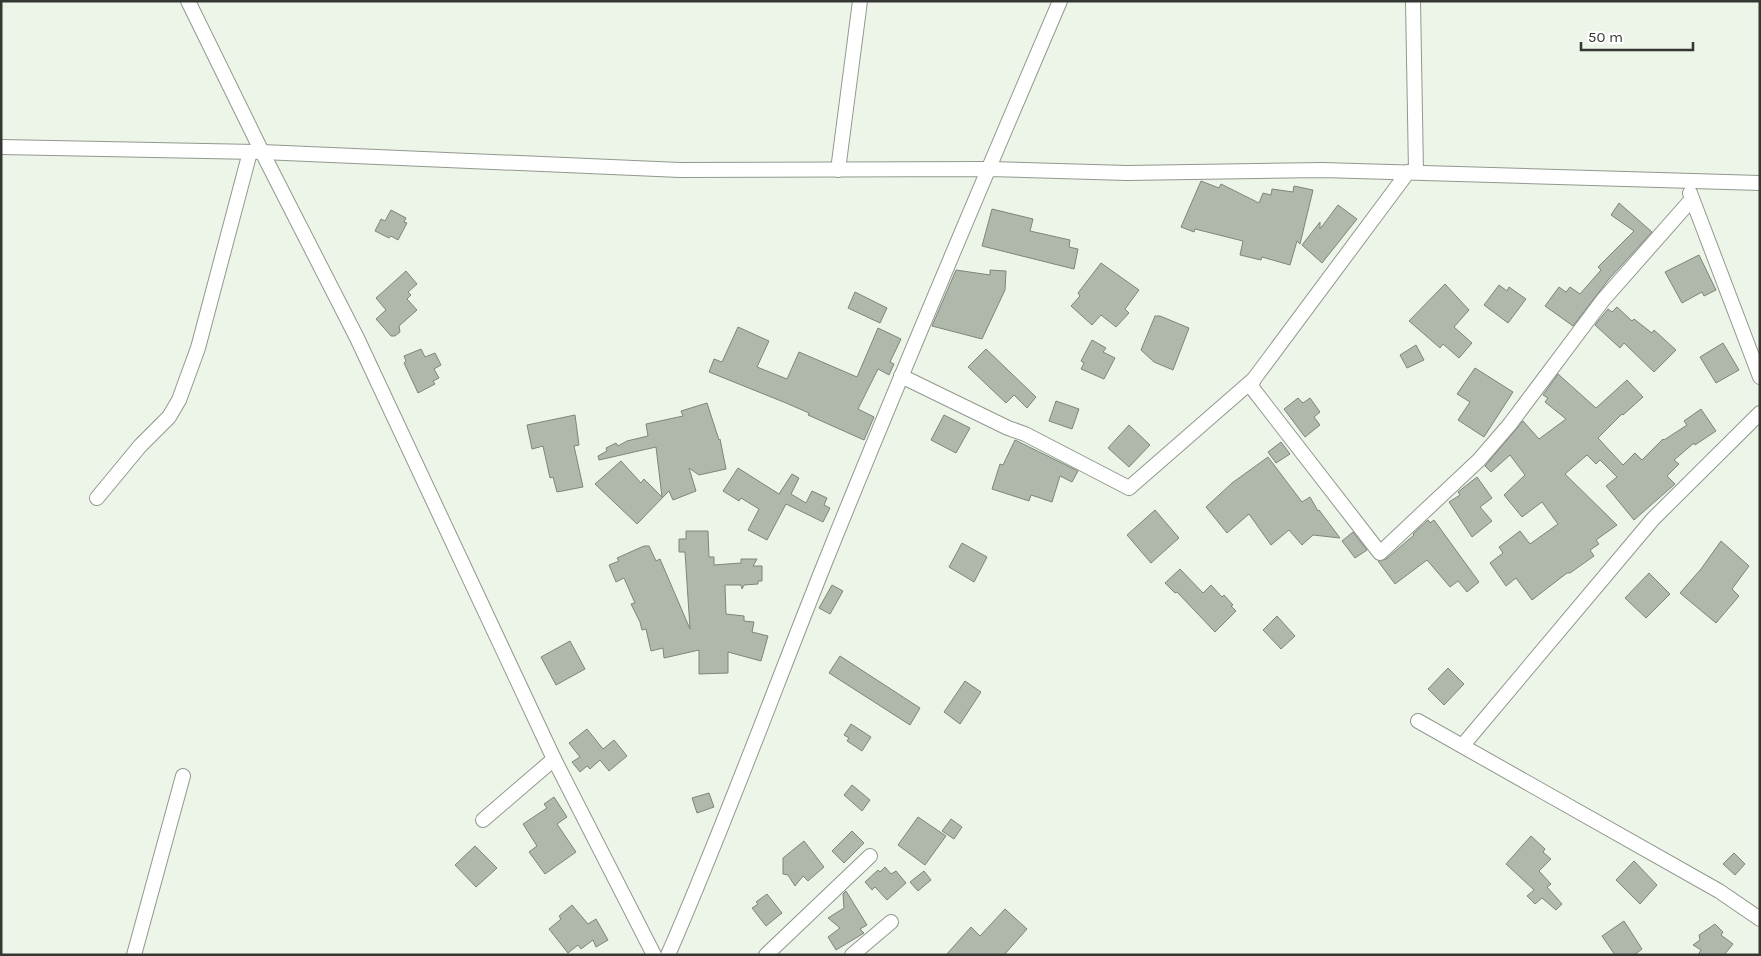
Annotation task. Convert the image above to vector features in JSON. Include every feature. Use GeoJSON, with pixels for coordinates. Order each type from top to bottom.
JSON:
{"type":"FeatureCollection","features":[{"type":"Feature","properties":{"kind":"street"},"geometry":{"type":"LineString","coordinates":[[188,1],[256,152],[362,347],[554,759],[654,955]]}},
{"type":"Feature","properties":{"kind":"street"},"geometry":{"type":"LineString","coordinates":[[838,170],[860,1]]}},
{"type":"Feature","properties":{"kind":"street"},"geometry":{"type":"LineString","coordinates":[[668,955],[716,840],[901,376],[1060,1]]}},
{"type":"Feature","properties":{"kind":"street"},"geometry":{"type":"LineString","coordinates":[[901,376],[1008,428],[1026,434],[1129,488],[1254,379],[1412,172],[1413,1]]}},
{"type":"Feature","properties":{"kind":"street"},"geometry":{"type":"LineString","coordinates":[[1,147],[256,152],[680,170],[988,169],[1127,173],[1322,170],[1760,183]]}},
{"type":"Feature","properties":{"kind":"street"},"geometry":{"type":"LineString","coordinates":[[97,498],[140,446],[169,417],[178,400],[198,348],[256,152]]}},
{"type":"Feature","properties":{"kind":"street"},"geometry":{"type":"LineString","coordinates":[[1685,182],[1760,377]]}},
{"type":"Feature","properties":{"kind":"street"},"geometry":{"type":"LineString","coordinates":[[1254,379],[1253,389],[1380,553],[1479,460],[1510,424],[1603,300],[1692,199]]}},
{"type":"Feature","properties":{"kind":"street"},"geometry":{"type":"LineString","coordinates":[[1463,745],[1652,519],[1760,413]]}},
{"type":"Feature","properties":{"kind":"street"},"geometry":{"type":"LineString","coordinates":[[1418,720],[1719,891],[1760,919]]}},
{"type":"Feature","properties":{"kind":"street"},"geometry":{"type":"LineString","coordinates":[[483,820],[554,759]]}},
{"type":"Feature","properties":{"kind":"street"},"geometry":{"type":"LineString","coordinates":[[134,955],[183,776]]}},
{"type":"Feature","properties":{"kind":"street"},"geometry":{"type":"LineString","coordinates":[[766,955],[870,856]]}},
{"type":"Feature","properties":{"kind":"street"},"geometry":{"type":"LineString","coordinates":[[852,955],[891,922]]}},
{"type":"Feature","properties":{"kind":"building"},"geometry":{"type":"Polygon","coordinates":[[[1201,181],[1219,188],[1221,184],[1259,203],[1263,193],[1271,195],[1272,189],[1293,192],[1294,186],[1313,190],[1300,244],[1297,241],[1290,265],[1262,257],[1261,260],[1240,255],[1243,241],[1195,229],[1194,232],[1181,227],[1201,181]]]}},
{"type":"Feature","properties":{"kind":"building"},"geometry":{"type":"Polygon","coordinates":[[[1619,203],[1652,232],[1609,279],[1573,326],[1545,306],[1559,287],[1566,292],[1570,287],[1580,294],[1601,270],[1598,267],[1634,231],[1611,215],[1619,203]]]}},
{"type":"Feature","properties":{"kind":"building"},"geometry":{"type":"Polygon","coordinates":[[[1338,205],[1357,219],[1322,263],[1302,245],[1320,222],[1320,229],[1338,205]]]}},
{"type":"Feature","properties":{"kind":"building"},"geometry":{"type":"Polygon","coordinates":[[[992,209],[1033,219],[1030,231],[1070,240],[1069,247],[1078,249],[1074,269],[982,246],[992,209]]]}},
{"type":"Feature","properties":{"kind":"building"},"geometry":{"type":"Polygon","coordinates":[[[391,210],[406,218],[404,222],[407,223],[398,240],[375,231],[381,219],[385,221],[391,210]]]}},
{"type":"Feature","properties":{"kind":"building"},"geometry":{"type":"Polygon","coordinates":[[[1699,255],[1716,290],[1704,296],[1702,292],[1682,303],[1665,272],[1699,255]]]}},
{"type":"Feature","properties":{"kind":"building"},"geometry":{"type":"Polygon","coordinates":[[[1101,263],[1139,290],[1125,309],[1129,313],[1116,327],[1101,315],[1092,325],[1071,306],[1080,296],[1078,293],[1101,263]]]}},
{"type":"Feature","properties":{"kind":"building"},"geometry":{"type":"Polygon","coordinates":[[[956,270],[990,275],[990,270],[1006,271],[1005,290],[982,339],[932,326],[956,270]]]}},
{"type":"Feature","properties":{"kind":"building"},"geometry":{"type":"Polygon","coordinates":[[[406,271],[417,284],[408,292],[411,295],[407,299],[417,310],[399,326],[400,332],[395,336],[391,336],[376,319],[386,310],[376,298],[406,271]]]}},
{"type":"Feature","properties":{"kind":"building"},"geometry":{"type":"Polygon","coordinates":[[[1445,284],[1469,310],[1454,327],[1472,343],[1459,358],[1443,344],[1440,348],[1409,321],[1445,284]]]}},
{"type":"Feature","properties":{"kind":"building"},"geometry":{"type":"Polygon","coordinates":[[[1499,285],[1507,291],[1509,287],[1526,299],[1508,323],[1484,305],[1499,285]]]}},
{"type":"Feature","properties":{"kind":"building"},"geometry":{"type":"Polygon","coordinates":[[[855,292],[887,308],[880,323],[848,308],[855,292]]]}},
{"type":"Feature","properties":{"kind":"building"},"geometry":{"type":"Polygon","coordinates":[[[1617,307],[1632,321],[1634,319],[1652,333],[1654,330],[1676,350],[1654,372],[1624,343],[1620,348],[1595,325],[1608,309],[1612,312],[1617,307]]]}},
{"type":"Feature","properties":{"kind":"building"},"geometry":{"type":"Polygon","coordinates":[[[1155,316],[1160,316],[1189,328],[1173,370],[1154,362],[1141,350],[1155,316]]]}},
{"type":"Feature","properties":{"kind":"building"},"geometry":{"type":"Polygon","coordinates":[[[738,327],[769,341],[757,367],[787,379],[799,352],[857,377],[878,328],[901,339],[890,362],[894,364],[889,375],[878,369],[858,409],[874,417],[864,440],[808,415],[809,413],[709,372],[714,359],[722,362],[738,327]]]}},
{"type":"Feature","properties":{"kind":"building"},"geometry":{"type":"Polygon","coordinates":[[[1092,340],[1106,348],[1103,352],[1115,358],[1104,379],[1081,369],[1084,363],[1081,361],[1092,340]]]}},
{"type":"Feature","properties":{"kind":"building"},"geometry":{"type":"Polygon","coordinates":[[[1723,343],[1739,370],[1716,383],[1700,357],[1723,343]]]}},
{"type":"Feature","properties":{"kind":"building"},"geometry":{"type":"Polygon","coordinates":[[[1416,345],[1424,360],[1407,368],[1400,355],[1416,345]]]}},
{"type":"Feature","properties":{"kind":"building"},"geometry":{"type":"Polygon","coordinates":[[[421,349],[425,357],[435,353],[441,365],[434,369],[439,378],[433,381],[435,384],[418,393],[404,363],[406,361],[404,356],[421,349]]]}},
{"type":"Feature","properties":{"kind":"building"},"geometry":{"type":"Polygon","coordinates":[[[986,349],[1036,397],[1027,408],[1014,395],[1006,403],[968,367],[986,349]]]}},
{"type":"Feature","properties":{"kind":"building"},"geometry":{"type":"Polygon","coordinates":[[[1475,368],[1513,392],[1484,437],[1458,420],[1470,402],[1457,394],[1475,368]]]}},
{"type":"Feature","properties":{"kind":"building"},"geometry":{"type":"Polygon","coordinates":[[[1558,374],[1596,408],[1627,380],[1643,397],[1622,414],[1598,438],[1623,465],[1635,453],[1642,460],[1663,439],[1687,425],[1684,421],[1701,409],[1716,431],[1695,445],[1694,443],[1674,460],[1679,464],[1667,476],[1675,484],[1634,520],[1606,486],[1617,477],[1600,460],[1596,464],[1587,455],[1565,474],[1617,525],[1596,540],[1599,544],[1590,550],[1594,556],[1570,573],[1567,573],[1532,600],[1516,578],[1506,586],[1490,563],[1503,553],[1499,547],[1520,531],[1530,544],[1558,524],[1542,502],[1522,517],[1504,495],[1525,475],[1510,455],[1491,472],[1485,466],[1523,421],[1539,439],[1566,419],[1545,402],[1548,398],[1543,395],[1558,374]]]}},
{"type":"Feature","properties":{"kind":"building"},"geometry":{"type":"Polygon","coordinates":[[[1298,398],[1303,403],[1310,398],[1320,412],[1314,417],[1320,425],[1305,437],[1284,409],[1298,398]]]}},
{"type":"Feature","properties":{"kind":"building"},"geometry":{"type":"Polygon","coordinates":[[[1056,401],[1079,409],[1072,429],[1049,421],[1056,401]]]}},
{"type":"Feature","properties":{"kind":"building"},"geometry":{"type":"Polygon","coordinates":[[[707,403],[720,439],[726,469],[699,475],[689,468],[696,491],[673,500],[669,491],[637,524],[595,484],[621,461],[641,483],[644,479],[662,497],[656,447],[599,460],[598,456],[607,451],[606,448],[616,443],[618,446],[627,441],[648,436],[646,424],[683,416],[681,411],[707,403]]]}},
{"type":"Feature","properties":{"kind":"building"},"geometry":{"type":"Polygon","coordinates":[[[575,415],[579,445],[574,446],[583,487],[557,492],[553,477],[550,478],[543,446],[532,449],[527,425],[575,415]]]}},
{"type":"Feature","properties":{"kind":"building"},"geometry":{"type":"Polygon","coordinates":[[[944,415],[970,428],[956,453],[931,440],[944,415]]]}},
{"type":"Feature","properties":{"kind":"building"},"geometry":{"type":"Polygon","coordinates":[[[1129,425],[1150,445],[1129,467],[1108,448],[1129,425]]]}},
{"type":"Feature","properties":{"kind":"building"},"geometry":{"type":"Polygon","coordinates":[[[1015,440],[1078,471],[1072,482],[1060,476],[1052,502],[1031,495],[1029,501],[992,489],[1000,464],[1003,465],[1015,440]]]}},
{"type":"Feature","properties":{"kind":"building"},"geometry":{"type":"Polygon","coordinates":[[[1281,442],[1290,454],[1276,463],[1268,452],[1281,442]]]}},
{"type":"Feature","properties":{"kind":"building"},"geometry":{"type":"Polygon","coordinates":[[[1268,457],[1302,502],[1310,497],[1318,511],[1340,538],[1313,535],[1302,545],[1289,530],[1271,545],[1249,514],[1227,533],[1206,507],[1232,483],[1268,457]]]}},
{"type":"Feature","properties":{"kind":"building"},"geometry":{"type":"Polygon","coordinates":[[[738,468],[779,494],[792,474],[799,478],[791,494],[806,503],[812,491],[827,498],[824,505],[830,508],[823,522],[786,504],[767,540],[748,530],[759,509],[741,498],[739,501],[723,491],[738,468]]]}},
{"type":"Feature","properties":{"kind":"building"},"geometry":{"type":"Polygon","coordinates":[[[1477,477],[1492,498],[1480,507],[1492,521],[1472,537],[1449,502],[1460,495],[1458,492],[1477,477]]]}},
{"type":"Feature","properties":{"kind":"building"},"geometry":{"type":"Polygon","coordinates":[[[1155,510],[1179,538],[1151,563],[1127,535],[1155,510]]]}},
{"type":"Feature","properties":{"kind":"building"},"geometry":{"type":"Polygon","coordinates":[[[1428,520],[1430,523],[1434,520],[1479,582],[1467,592],[1458,581],[1450,587],[1427,560],[1395,584],[1378,561],[1386,559],[1428,520]]]}},
{"type":"Feature","properties":{"kind":"building"},"geometry":{"type":"Polygon","coordinates":[[[686,531],[708,531],[709,557],[714,557],[714,565],[741,563],[741,559],[757,559],[753,566],[762,566],[762,581],[758,581],[758,584],[744,585],[742,589],[741,585],[725,585],[726,614],[744,616],[744,621],[754,622],[752,632],[768,636],[761,661],[728,652],[728,673],[699,674],[699,650],[664,658],[663,648],[651,651],[646,629],[642,630],[631,604],[635,603],[624,578],[616,582],[609,565],[619,561],[617,558],[644,546],[649,546],[656,561],[660,559],[690,629],[685,552],[679,552],[679,539],[686,539],[686,531]]]}},
{"type":"Feature","properties":{"kind":"building"},"geometry":{"type":"Polygon","coordinates":[[[1353,532],[1367,550],[1355,558],[1342,541],[1353,532]]]}},
{"type":"Feature","properties":{"kind":"building"},"geometry":{"type":"Polygon","coordinates":[[[1721,541],[1749,566],[1732,589],[1739,596],[1716,623],[1680,593],[1701,569],[1721,541]]]}},
{"type":"Feature","properties":{"kind":"building"},"geometry":{"type":"Polygon","coordinates":[[[962,543],[987,557],[974,582],[949,567],[962,543]]]}},
{"type":"Feature","properties":{"kind":"building"},"geometry":{"type":"Polygon","coordinates":[[[1180,569],[1203,593],[1211,585],[1233,605],[1231,606],[1236,611],[1215,632],[1177,592],[1175,593],[1165,583],[1180,569]]]}},
{"type":"Feature","properties":{"kind":"building"},"geometry":{"type":"Polygon","coordinates":[[[1649,573],[1670,594],[1646,618],[1625,598],[1649,573]]]}},
{"type":"Feature","properties":{"kind":"building"},"geometry":{"type":"Polygon","coordinates":[[[832,585],[843,591],[830,614],[819,608],[832,585]]]}},
{"type":"Feature","properties":{"kind":"building"},"geometry":{"type":"Polygon","coordinates":[[[1277,616],[1295,636],[1281,649],[1263,630],[1277,616]]]}},
{"type":"Feature","properties":{"kind":"building"},"geometry":{"type":"Polygon","coordinates":[[[570,641],[585,669],[556,685],[541,657],[570,641]]]}},
{"type":"Feature","properties":{"kind":"building"},"geometry":{"type":"Polygon","coordinates":[[[840,656],[920,708],[910,725],[829,673],[840,656]]]}},
{"type":"Feature","properties":{"kind":"building"},"geometry":{"type":"Polygon","coordinates":[[[1448,668],[1464,684],[1444,705],[1428,689],[1448,668]]]}},
{"type":"Feature","properties":{"kind":"building"},"geometry":{"type":"Polygon","coordinates":[[[965,681],[981,692],[960,724],[944,712],[965,681]]]}},
{"type":"Feature","properties":{"kind":"building"},"geometry":{"type":"Polygon","coordinates":[[[851,724],[871,737],[862,751],[847,741],[849,738],[844,735],[851,724]]]}},
{"type":"Feature","properties":{"kind":"building"},"geometry":{"type":"Polygon","coordinates":[[[587,729],[603,749],[614,740],[627,756],[609,771],[600,760],[590,769],[587,766],[580,772],[572,762],[580,757],[569,743],[587,729]]]}},
{"type":"Feature","properties":{"kind":"building"},"geometry":{"type":"Polygon","coordinates":[[[852,785],[870,800],[862,811],[844,795],[852,785]]]}},
{"type":"Feature","properties":{"kind":"building"},"geometry":{"type":"Polygon","coordinates":[[[709,793],[714,807],[697,813],[692,798],[709,793]]]}},
{"type":"Feature","properties":{"kind":"building"},"geometry":{"type":"Polygon","coordinates":[[[554,797],[567,817],[557,824],[576,852],[545,874],[529,852],[537,846],[523,824],[547,808],[544,804],[554,797]]]}},
{"type":"Feature","properties":{"kind":"building"},"geometry":{"type":"Polygon","coordinates":[[[918,817],[946,836],[925,865],[898,845],[918,817]]]}},
{"type":"Feature","properties":{"kind":"building"},"geometry":{"type":"Polygon","coordinates":[[[951,819],[962,827],[954,839],[942,831],[951,819]]]}},
{"type":"Feature","properties":{"kind":"building"},"geometry":{"type":"Polygon","coordinates":[[[852,831],[864,843],[844,863],[832,851],[852,831]]]}},
{"type":"Feature","properties":{"kind":"building"},"geometry":{"type":"Polygon","coordinates":[[[1531,836],[1545,849],[1543,852],[1551,859],[1539,871],[1551,884],[1547,887],[1562,904],[1556,910],[1542,898],[1535,904],[1527,896],[1534,890],[1506,864],[1531,836]]]}},
{"type":"Feature","properties":{"kind":"building"},"geometry":{"type":"Polygon","coordinates":[[[804,841],[824,867],[808,881],[803,876],[795,886],[788,875],[783,874],[783,858],[804,841]]]}},
{"type":"Feature","properties":{"kind":"building"},"geometry":{"type":"Polygon","coordinates":[[[475,846],[497,868],[476,887],[455,865],[475,846]]]}},
{"type":"Feature","properties":{"kind":"building"},"geometry":{"type":"Polygon","coordinates":[[[1734,853],[1745,864],[1735,875],[1723,864],[1734,853]]]}},
{"type":"Feature","properties":{"kind":"building"},"geometry":{"type":"Polygon","coordinates":[[[1634,861],[1657,885],[1640,904],[1616,880],[1634,861]]]}},
{"type":"Feature","properties":{"kind":"building"},"geometry":{"type":"Polygon","coordinates":[[[885,867],[891,874],[896,871],[906,883],[887,900],[875,887],[872,890],[865,882],[878,870],[880,872],[885,867]]]}},
{"type":"Feature","properties":{"kind":"building"},"geometry":{"type":"Polygon","coordinates":[[[924,871],[931,880],[918,891],[910,882],[924,871]]]}},
{"type":"Feature","properties":{"kind":"building"},"geometry":{"type":"Polygon","coordinates":[[[846,891],[867,925],[860,929],[864,933],[836,950],[828,937],[840,928],[828,918],[844,908],[843,894],[846,891]]]}},
{"type":"Feature","properties":{"kind":"building"},"geometry":{"type":"Polygon","coordinates":[[[767,894],[782,913],[766,926],[752,908],[758,904],[756,902],[767,894]]]}},
{"type":"Feature","properties":{"kind":"building"},"geometry":{"type":"Polygon","coordinates":[[[572,905],[588,924],[596,919],[608,940],[596,947],[593,940],[581,949],[578,945],[568,953],[549,929],[561,919],[559,916],[572,905]]]}},
{"type":"Feature","properties":{"kind":"building"},"geometry":{"type":"Polygon","coordinates":[[[1005,909],[1027,929],[1004,955],[946,955],[971,927],[980,936],[1005,909]]]}},
{"type":"Feature","properties":{"kind":"building"},"geometry":{"type":"Polygon","coordinates":[[[1624,921],[1642,949],[1634,955],[1615,955],[1602,936],[1624,921]]]}},
{"type":"Feature","properties":{"kind":"building"},"geometry":{"type":"Polygon","coordinates":[[[1715,924],[1723,932],[1721,935],[1733,944],[1724,955],[1698,955],[1701,950],[1693,945],[1700,940],[1699,935],[1715,924]]]}}]}
